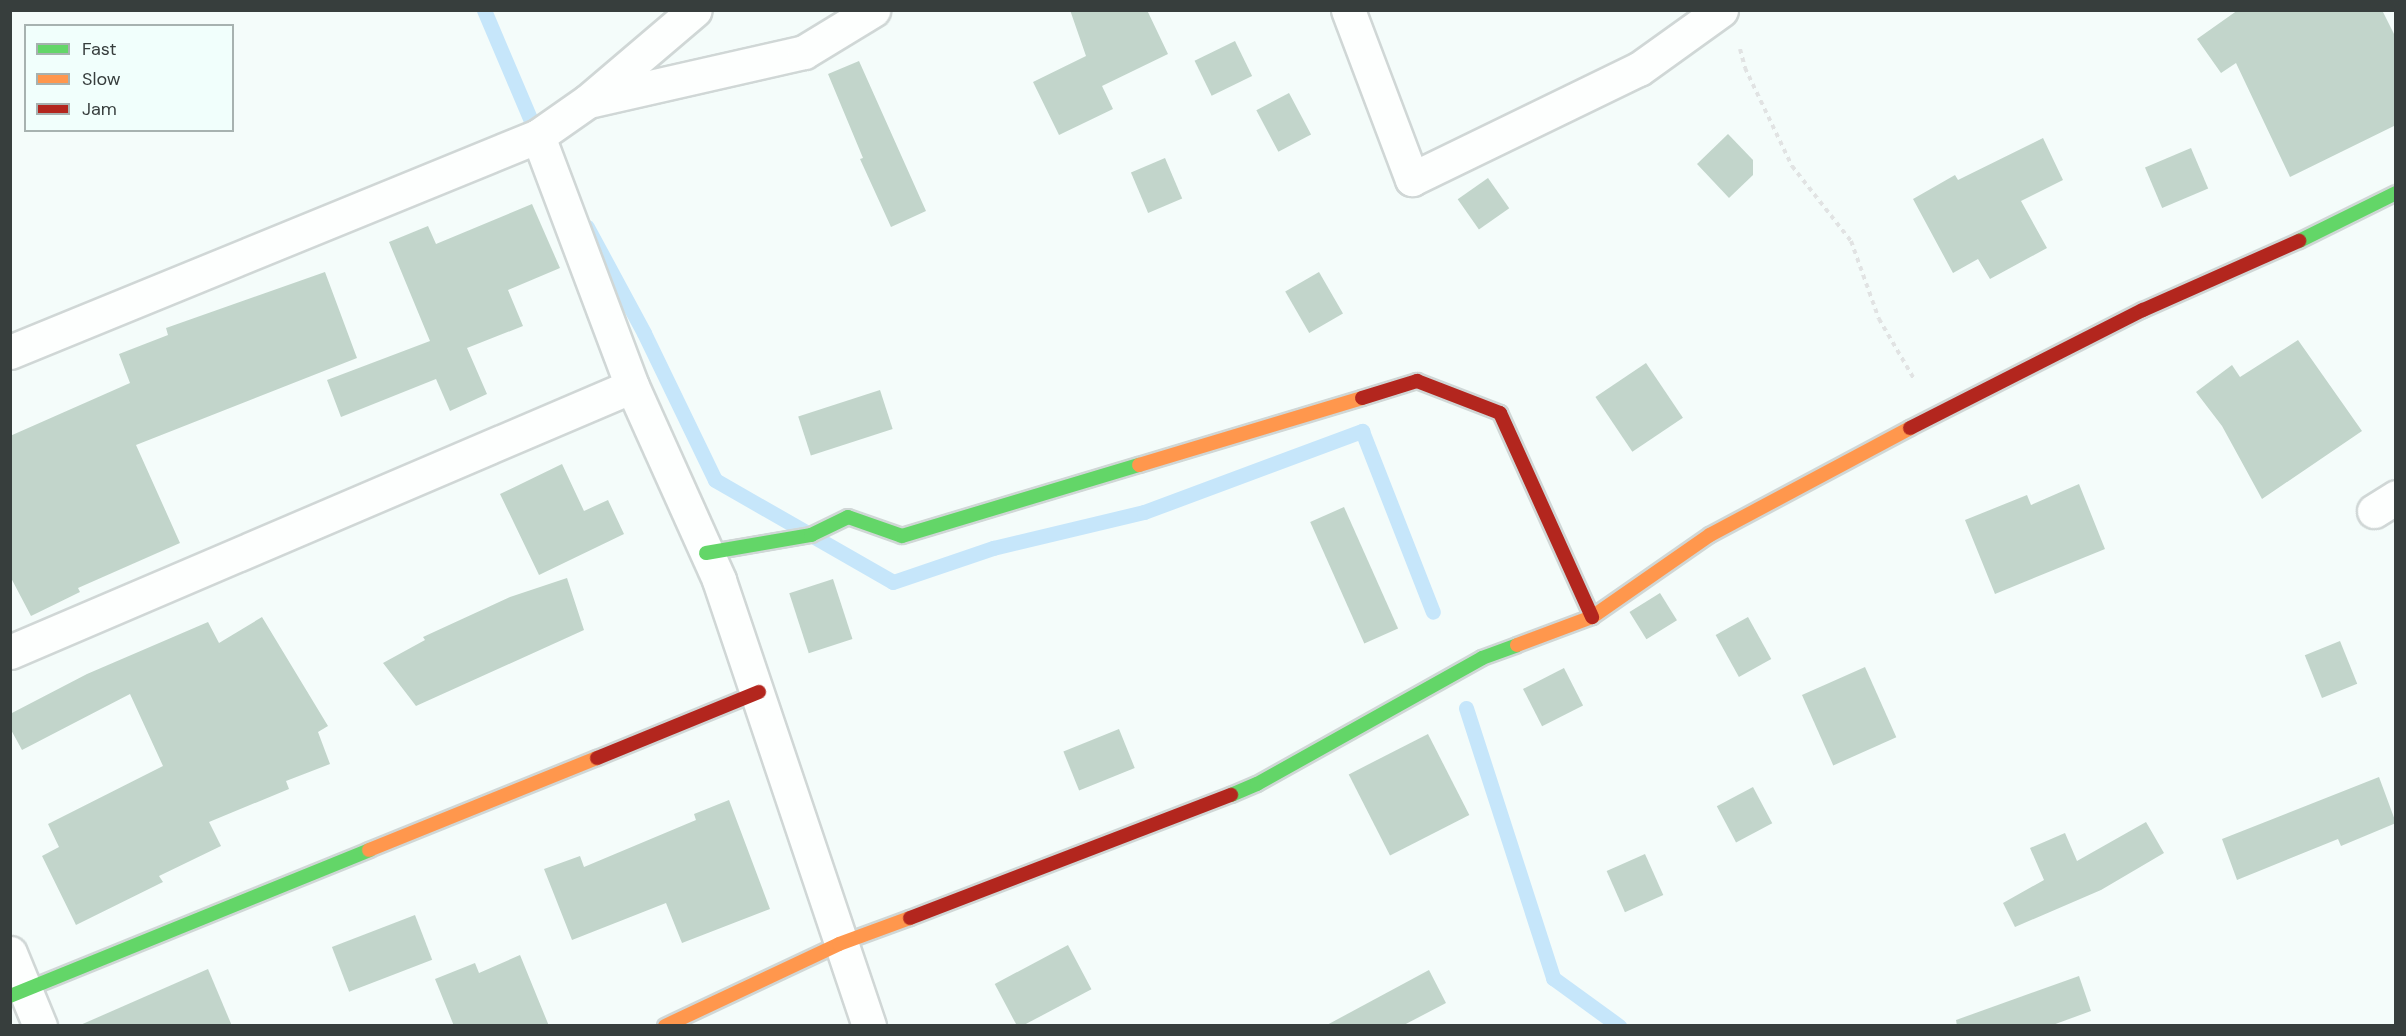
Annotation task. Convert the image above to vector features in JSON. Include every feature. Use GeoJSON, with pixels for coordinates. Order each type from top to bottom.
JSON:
{"type":"FeatureCollection","features":[{"type":"Feature","properties":{"kind":"street"},"geometry":{"type":"LineString","coordinates":[[10,352],[538,136],[588,101],[694,10]]}},
{"type":"Feature","properties":{"kind":"street"},"geometry":{"type":"LineString","coordinates":[[588,101],[804,52],[873,10]]}},
{"type":"Feature","properties":{"kind":"street"},"geometry":{"type":"LineString","coordinates":[[1348,10],[1412,179],[1639,69],[1721,10]]}},
{"type":"Feature","properties":{"kind":"street"},"geometry":{"type":"LineString","coordinates":[[538,136],[632,386],[706,553],[759,692],[839,944],[869,1026]]}},
{"type":"Feature","properties":{"kind":"street"},"geometry":{"type":"LineString","coordinates":[[665,1026],[839,944],[1022,878],[1257,784],[1482,658],[1592,617],[1710,535],[1935,416],[2143,310],[2339,224],[2396,193]]}},
{"type":"Feature","properties":{"kind":"street"},"geometry":{"type":"LineString","coordinates":[[706,553],[811,535],[848,517],[902,536],[1417,381],[1500,413],[1592,617]]}},
{"type":"Feature","properties":{"kind":"street"},"geometry":{"type":"LineString","coordinates":[[10,652],[632,386]]}},
{"type":"Feature","properties":{"kind":"street"},"geometry":{"type":"LineString","coordinates":[[18,994],[759,692]]}},
{"type":"Feature","properties":{"kind":"street"},"geometry":{"type":"LineString","coordinates":[[10,953],[18,994],[40,1026]]}},
{"type":"Feature","properties":{"kind":"path"},"geometry":{"type":"LineString","coordinates":[[1739,45],[1745,68],[1792,166],[1851,241],[1879,319],[1935,416]]}},
{"type":"Feature","properties":{"kind":"building"},"geometry":{"type":"Polygon","coordinates":[[[1070,10],[1147,10],[1168,54],[1102,86],[1113,109],[1059,135],[1033,82],[1086,56],[1070,10]]]}},
{"type":"Feature","properties":{"kind":"building"},"geometry":{"type":"Polygon","coordinates":[[[2238,10],[2382,10],[2396,38],[2396,125],[2290,177],[2236,63],[2221,73],[2197,39],[2238,10]]]}},
{"type":"Feature","properties":{"kind":"building"},"geometry":{"type":"Polygon","coordinates":[[[1235,41],[1252,76],[1212,96],[1195,61],[1235,41]]]}},
{"type":"Feature","properties":{"kind":"building"},"geometry":{"type":"Polygon","coordinates":[[[859,61],[926,211],[891,227],[860,159],[863,158],[828,74],[859,61]]]}},
{"type":"Feature","properties":{"kind":"building"},"geometry":{"type":"Polygon","coordinates":[[[1289,93],[1311,134],[1278,152],[1256,110],[1289,93]]]}},
{"type":"Feature","properties":{"kind":"building"},"geometry":{"type":"Polygon","coordinates":[[[1728,134],[1753,160],[1753,175],[1729,198],[1697,164],[1728,134]]]}},
{"type":"Feature","properties":{"kind":"building"},"geometry":{"type":"Polygon","coordinates":[[[2043,138],[2063,180],[2021,201],[2047,248],[1990,279],[1978,259],[1953,273],[1913,199],[1955,175],[1958,180],[2043,138]]]}},
{"type":"Feature","properties":{"kind":"building"},"geometry":{"type":"Polygon","coordinates":[[[2191,148],[2208,189],[2162,208],[2145,168],[2191,148]]]}},
{"type":"Feature","properties":{"kind":"building"},"geometry":{"type":"Polygon","coordinates":[[[1165,158],[1182,199],[1148,213],[1131,172],[1165,158]]]}},
{"type":"Feature","properties":{"kind":"building"},"geometry":{"type":"Polygon","coordinates":[[[1488,178],[1509,208],[1479,230],[1458,199],[1488,178]]]}},
{"type":"Feature","properties":{"kind":"building"},"geometry":{"type":"Polygon","coordinates":[[[532,204],[560,268],[508,290],[523,326],[467,348],[487,394],[450,411],[436,379],[341,417],[327,380],[430,341],[389,242],[428,226],[436,244],[532,204]]]}},
{"type":"Feature","properties":{"kind":"building"},"geometry":{"type":"Polygon","coordinates":[[[325,272],[357,358],[136,445],[180,543],[78,588],[80,592],[31,616],[10,576],[10,436],[130,383],[119,354],[168,335],[166,328],[325,272]]]}},
{"type":"Feature","properties":{"kind":"building"},"geometry":{"type":"Polygon","coordinates":[[[1319,272],[1343,314],[1309,333],[1285,292],[1319,272]]]}},
{"type":"Feature","properties":{"kind":"building"},"geometry":{"type":"Polygon","coordinates":[[[2298,340],[2362,431],[2262,499],[2222,426],[2196,392],[2232,365],[2240,377],[2298,340]]]}},
{"type":"Feature","properties":{"kind":"building"},"geometry":{"type":"Polygon","coordinates":[[[1646,363],[1683,418],[1632,452],[1595,397],[1646,363]]]}},
{"type":"Feature","properties":{"kind":"building"},"geometry":{"type":"Polygon","coordinates":[[[880,390],[893,429],[811,456],[798,417],[880,390]]]}},
{"type":"Feature","properties":{"kind":"building"},"geometry":{"type":"Polygon","coordinates":[[[562,464],[584,511],[608,500],[624,534],[539,575],[500,494],[562,464]]]}},
{"type":"Feature","properties":{"kind":"building"},"geometry":{"type":"Polygon","coordinates":[[[2079,484],[2105,549],[1995,594],[1965,520],[2027,495],[2031,505],[2079,484]]]}},
{"type":"Feature","properties":{"kind":"building"},"geometry":{"type":"Polygon","coordinates":[[[1344,507],[1398,629],[1364,644],[1310,522],[1344,507]]]}},
{"type":"Feature","properties":{"kind":"building"},"geometry":{"type":"Polygon","coordinates":[[[567,578],[584,630],[416,706],[383,663],[425,640],[423,637],[510,597],[567,578]]]}},
{"type":"Feature","properties":{"kind":"building"},"geometry":{"type":"Polygon","coordinates":[[[833,579],[852,639],[809,653],[789,593],[833,579]]]}},
{"type":"Feature","properties":{"kind":"building"},"geometry":{"type":"Polygon","coordinates":[[[1660,593],[1677,620],[1646,639],[1629,612],[1660,593]]]}},
{"type":"Feature","properties":{"kind":"building"},"geometry":{"type":"Polygon","coordinates":[[[262,617],[328,726],[318,732],[330,764],[286,781],[289,789],[209,822],[221,846],[159,876],[163,882],[76,925],[42,856],[59,847],[48,824],[163,766],[130,694],[22,750],[10,728],[10,714],[87,674],[208,622],[219,643],[262,617]]]}},
{"type":"Feature","properties":{"kind":"building"},"geometry":{"type":"Polygon","coordinates":[[[1748,617],[1771,659],[1739,677],[1716,635],[1748,617]]]}},
{"type":"Feature","properties":{"kind":"building"},"geometry":{"type":"Polygon","coordinates":[[[2340,641],[2357,684],[2322,698],[2305,655],[2340,641]]]}},
{"type":"Feature","properties":{"kind":"building"},"geometry":{"type":"Polygon","coordinates":[[[1865,667],[1896,737],[1833,765],[1802,695],[1865,667]]]}},
{"type":"Feature","properties":{"kind":"building"},"geometry":{"type":"Polygon","coordinates":[[[1564,668],[1583,705],[1542,726],[1523,689],[1564,668]]]}},
{"type":"Feature","properties":{"kind":"building"},"geometry":{"type":"Polygon","coordinates":[[[1119,729],[1135,768],[1079,790],[1063,751],[1119,729]]]}},
{"type":"Feature","properties":{"kind":"building"},"geometry":{"type":"Polygon","coordinates":[[[1428,734],[1469,815],[1390,855],[1349,774],[1428,734]]]}},
{"type":"Feature","properties":{"kind":"building"},"geometry":{"type":"Polygon","coordinates":[[[2379,777],[2396,823],[2341,846],[2338,839],[2237,880],[2222,839],[2379,777]]]}},
{"type":"Feature","properties":{"kind":"building"},"geometry":{"type":"Polygon","coordinates":[[[1753,787],[1772,823],[1736,842],[1717,806],[1753,787]]]}},
{"type":"Feature","properties":{"kind":"building"},"geometry":{"type":"Polygon","coordinates":[[[729,800],[770,909],[682,943],[666,903],[572,940],[544,869],[580,856],[584,867],[696,820],[694,814],[729,800]]]}},
{"type":"Feature","properties":{"kind":"building"},"geometry":{"type":"Polygon","coordinates":[[[2146,822],[2164,853],[2101,890],[2015,927],[2003,903],[2044,880],[2030,848],[2065,833],[2077,861],[2146,822]]]}},
{"type":"Feature","properties":{"kind":"building"},"geometry":{"type":"Polygon","coordinates":[[[1645,854],[1663,895],[1625,912],[1607,871],[1645,854]]]}},
{"type":"Feature","properties":{"kind":"building"},"geometry":{"type":"Polygon","coordinates":[[[415,915],[432,960],[349,992],[332,947],[415,915]]]}},
{"type":"Feature","properties":{"kind":"building"},"geometry":{"type":"Polygon","coordinates":[[[1068,945],[1091,989],[1022,1026],[1017,1026],[995,984],[1068,945]]]}},
{"type":"Feature","properties":{"kind":"building"},"geometry":{"type":"Polygon","coordinates":[[[520,955],[549,1026],[454,1026],[435,979],[475,963],[479,973],[520,955]]]}},
{"type":"Feature","properties":{"kind":"building"},"geometry":{"type":"Polygon","coordinates":[[[208,969],[232,1026],[78,1026],[208,969]]]}},
{"type":"Feature","properties":{"kind":"building"},"geometry":{"type":"Polygon","coordinates":[[[1429,970],[1446,1003],[1402,1026],[1325,1026],[1429,970]]]}},
{"type":"Feature","properties":{"kind":"building"},"geometry":{"type":"Polygon","coordinates":[[[2079,976],[2091,1011],[2050,1026],[1957,1026],[1956,1020],[2079,976]]]}},
{"type":"Feature","properties":{"kind":"waterway"},"geometry":{"type":"LineString","coordinates":[[484,10],[538,137]]}},
{"type":"Feature","properties":{"kind":"waterway"},"geometry":{"type":"LineString","coordinates":[[587,227],[644,333],[715,480],[893,582],[993,548],[1144,512],[1362,431],[1433,612]]}},
{"type":"Feature","properties":{"kind":"waterway"},"geometry":{"type":"LineString","coordinates":[[1466,708],[1553,978],[1619,1026]]}},
{"type":"Feature","properties":{"kind":"traffic: fast"},"geometry":{"type":"LineString","coordinates":[[2299,241],[2396,193]]}},
{"type":"Feature","properties":{"kind":"traffic: fast"},"geometry":{"type":"LineString","coordinates":[[706,553],[811,535],[848,517],[902,536],[1139,465]]}},
{"type":"Feature","properties":{"kind":"traffic: fast"},"geometry":{"type":"LineString","coordinates":[[1231,795],[1257,784],[1482,658],[1517,645]]}},
{"type":"Feature","properties":{"kind":"traffic: fast"},"geometry":{"type":"LineString","coordinates":[[10,996],[369,850]]}},
{"type":"Feature","properties":{"kind":"traffic: slow"},"geometry":{"type":"LineString","coordinates":[[1139,465],[1362,398]]}},
{"type":"Feature","properties":{"kind":"traffic: slow"},"geometry":{"type":"LineString","coordinates":[[1517,645],[1592,617],[1710,535],[1910,428]]}},
{"type":"Feature","properties":{"kind":"traffic: slow"},"geometry":{"type":"LineString","coordinates":[[369,850],[597,758]]}},
{"type":"Feature","properties":{"kind":"traffic: slow"},"geometry":{"type":"LineString","coordinates":[[665,1026],[839,944],[910,918]]}},
{"type":"Feature","properties":{"kind":"traffic: jam"},"geometry":{"type":"LineString","coordinates":[[1910,428],[2143,310],[2299,241]]}},
{"type":"Feature","properties":{"kind":"traffic: jam"},"geometry":{"type":"LineString","coordinates":[[1362,398],[1417,381],[1500,413],[1592,617]]}},
{"type":"Feature","properties":{"kind":"traffic: jam"},"geometry":{"type":"LineString","coordinates":[[597,758],[759,692]]}},
{"type":"Feature","properties":{"kind":"traffic: jam"},"geometry":{"type":"LineString","coordinates":[[910,918],[1231,795]]}}]}
